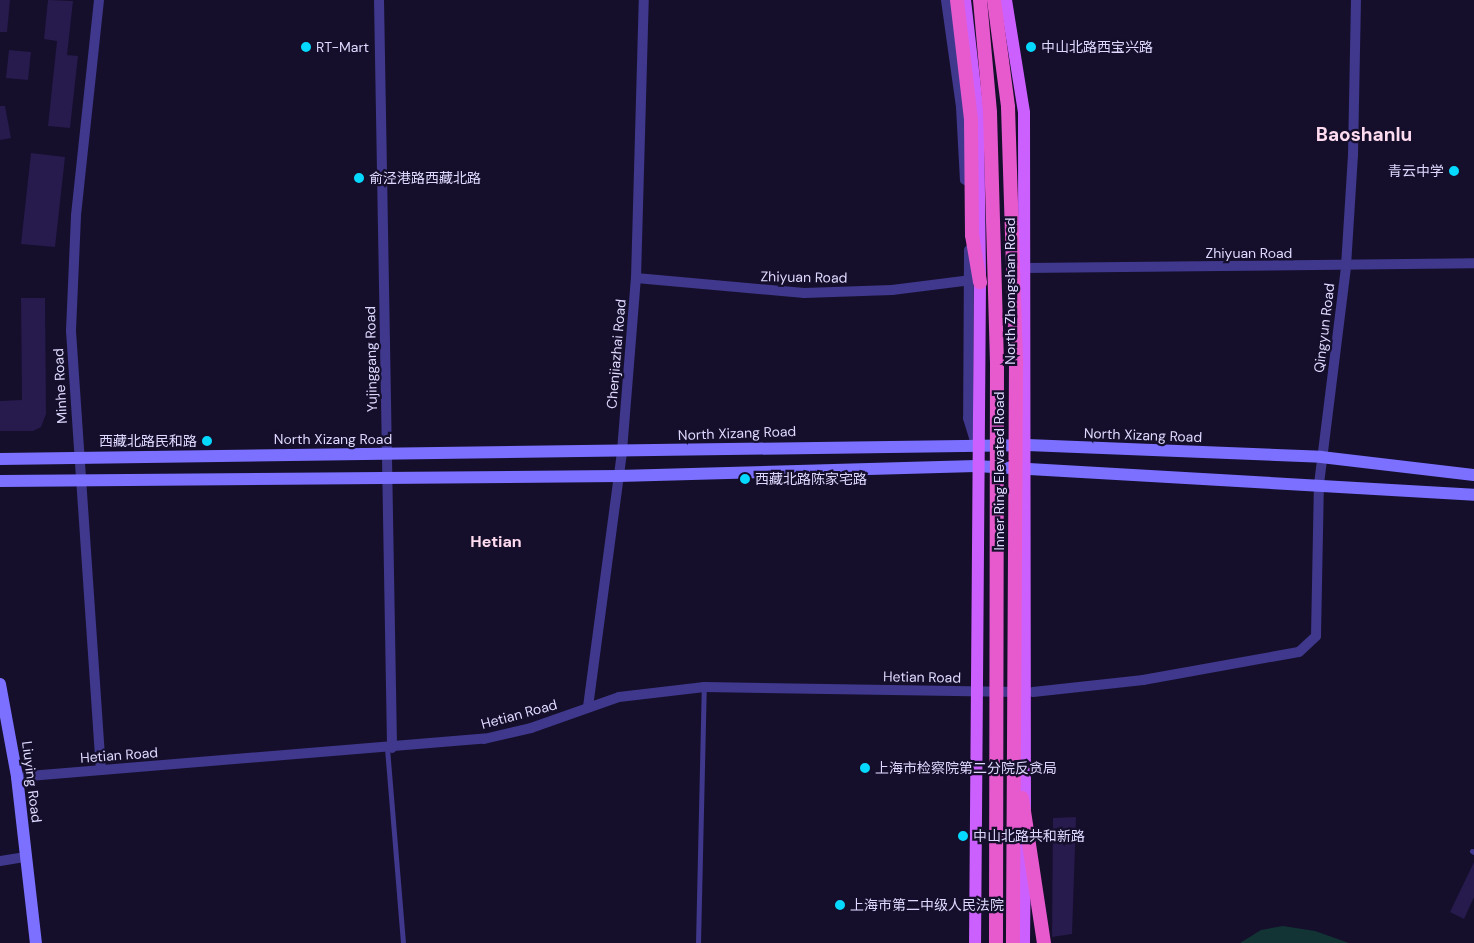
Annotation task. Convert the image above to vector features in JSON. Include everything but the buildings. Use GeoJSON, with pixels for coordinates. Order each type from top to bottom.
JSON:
{"type":"FeatureCollection","features":[{"type":"Feature","properties":{"kind":"highway"},"geometry":{"type":"LineString","coordinates":[[957,0],[971,119],[972,235],[975,281]]}},
{"type":"Feature","properties":{"kind":"highway","name":"Inner Ring Elevated Road"},"geometry":{"type":"LineString","coordinates":[[980,0],[990,113],[997,362],[996,943]]}},
{"type":"Feature","properties":{"kind":"highway","name":"Inner Ring Elevated Road"},"geometry":{"type":"LineString","coordinates":[[994,0],[1008,106],[1016,352],[1013,943]]}},
{"type":"Feature","properties":{"kind":"highway"},"geometry":{"type":"LineString","coordinates":[[1015,750],[1044,943]]}},
{"type":"Feature","properties":{"kind":"main road"},"geometry":{"type":"LineString","coordinates":[[966,0],[978,114],[975,281],[977,447],[974,691],[975,943]]}},
{"type":"Feature","properties":{"kind":"main road","name":"North Zhongshan Road"},"geometry":{"type":"LineString","coordinates":[[1006,0],[1024,113],[1029,692],[1024,943]]}},
{"type":"Feature","properties":{"kind":"main road","name":"North Xizang Road"},"geometry":{"type":"LineString","coordinates":[[0,459],[1026,445],[1321,458],[1474,475]]}},
{"type":"Feature","properties":{"kind":"main road"},"geometry":{"type":"LineString","coordinates":[[0,481],[619,476],[976,466],[1319,484],[1474,495]]}},
{"type":"Feature","properties":{"kind":"main road","name":"Liuying Road"},"geometry":{"type":"LineString","coordinates":[[0,684],[17,777],[36,943]]}},
{"type":"Feature","properties":{"kind":"main road"},"geometry":{"type":"LineString","coordinates":[[968,943],[974,888]]}},
{"type":"Feature","properties":{"kind":"street","name":"Minhe Road"},"geometry":{"type":"LineString","coordinates":[[99,0],[73,257],[72,362],[101,770]]}},
{"type":"Feature","properties":{"kind":"street","name":"Yujinggang Road"},"geometry":{"type":"LineString","coordinates":[[379,0],[390,748]]}},
{"type":"Feature","properties":{"kind":"street","name":"Chenjiazhai Road"},"geometry":{"type":"LineString","coordinates":[[588,707],[622,451],[636,278],[644,0]]}},
{"type":"Feature","properties":{"kind":"street"},"geometry":{"type":"LineString","coordinates":[[946,0],[961,107],[975,281]]}},
{"type":"Feature","properties":{"kind":"street","name":"Qingyun Road"},"geometry":{"type":"LineString","coordinates":[[1299,652],[1316,636],[1321,458],[1346,266],[1356,0]]}},
{"type":"Feature","properties":{"kind":"street","name":"Zhiyuan Road"},"geometry":{"type":"LineString","coordinates":[[1025,268],[1346,266],[1474,263]]}},
{"type":"Feature","properties":{"kind":"street","name":"Zhiyuan Road"},"geometry":{"type":"LineString","coordinates":[[636,278],[804,293],[892,290],[975,281]]}},
{"type":"Feature","properties":{"kind":"street","name":"Hetian Road"},"geometry":{"type":"LineString","coordinates":[[17,777],[390,748],[498,736],[619,698],[704,687],[1029,692],[1142,680],[1299,652]]}},
{"type":"Feature","properties":{"kind":"street"},"geometry":{"type":"LineString","coordinates":[[0,861],[26,857]]}},
{"type":"Feature","properties":{"kind":"lane"},"geometry":{"type":"LineString","coordinates":[[698,943],[704,687]]}},
{"type":"Feature","properties":{"kind":"lane"},"geometry":{"type":"LineString","coordinates":[[390,748],[403,943]]}},
{"type":"Feature","properties":{"kind":"green space"},"geometry":{"type":"Polygon","coordinates":[[[1283,926],[1315,931],[1349,943],[1240,943],[1261,930],[1283,926]]]}},
{"type":"Feature","properties":{"kind":"place","name":"RT-Mart"},"geometry":{"type":"Point","coordinates":[306,47]}},
{"type":"Feature","properties":{"kind":"place","name":"中山北路西宝兴路"},"geometry":{"type":"Point","coordinates":[1031,47]}},
{"type":"Feature","properties":{"kind":"place","name":"青云中学"},"geometry":{"type":"Point","coordinates":[1454,171]}},
{"type":"Feature","properties":{"kind":"place","name":"俞泾港路西藏北路"},"geometry":{"type":"Point","coordinates":[359,178]}},
{"type":"Feature","properties":{"kind":"place","name":"西藏北路民和路"},"geometry":{"type":"Point","coordinates":[207,441]}},
{"type":"Feature","properties":{"kind":"place","name":"西藏北路陈家宅路"},"geometry":{"type":"Point","coordinates":[745,479]}},
{"type":"Feature","properties":{"kind":"place","name":"上海市检察院第二分院反贪局"},"geometry":{"type":"Point","coordinates":[865,768]}},
{"type":"Feature","properties":{"kind":"place","name":"中山北路共和新路"},"geometry":{"type":"Point","coordinates":[963,836]}},
{"type":"Feature","properties":{"kind":"place","name":"上海市第二中级人民法院"},"geometry":{"type":"Point","coordinates":[840,905]}},
{"type":"Feature","properties":{"kind":"district","name":"Baoshanlu"},"geometry":{"type":"Point","coordinates":[1364,135]}},
{"type":"Feature","properties":{"kind":"district","name":"Hetian"},"geometry":{"type":"Point","coordinates":[496,542]}}]}
